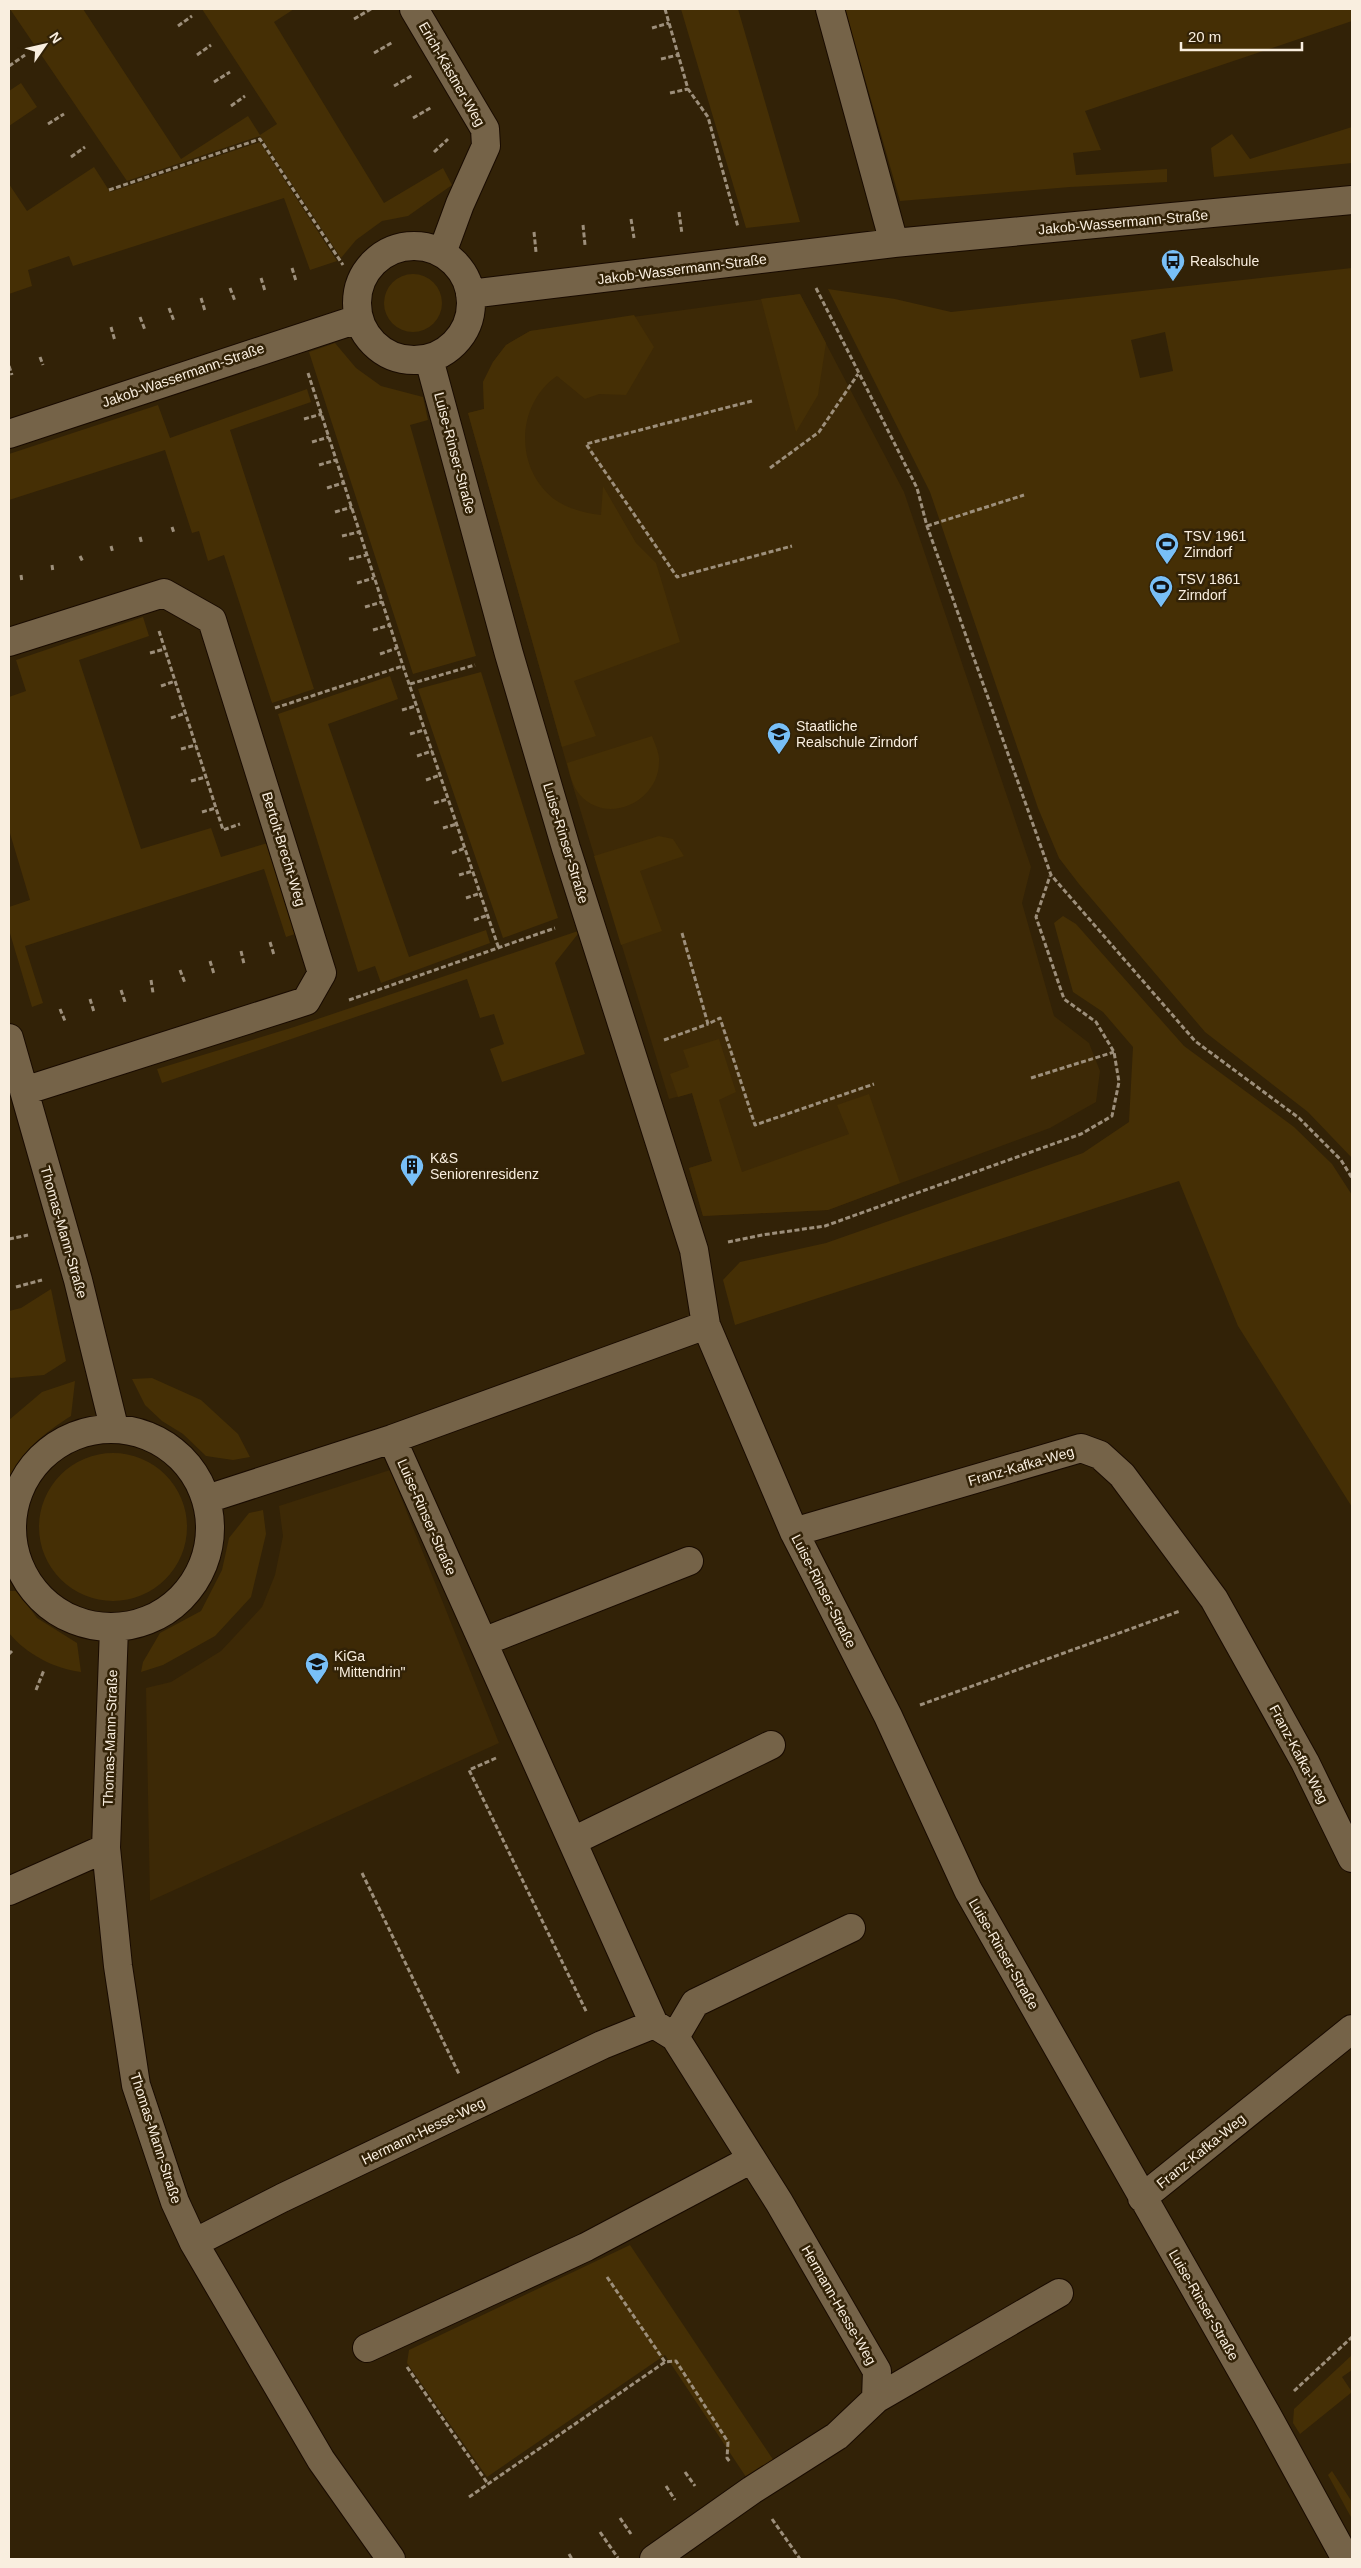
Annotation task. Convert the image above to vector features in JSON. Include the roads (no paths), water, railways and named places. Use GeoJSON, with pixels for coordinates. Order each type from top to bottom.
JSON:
{"type":"FeatureCollection","features":[{"type":"Feature","properties":{"kind":"street","name":"Erich-Kästner-Weg"},"geometry":{"type":"LineString","coordinates":[[414,9],[485,129],[486,146],[460,204],[442,253]]}},
{"type":"Feature","properties":{"kind":"street"},"geometry":{"type":"LineString","coordinates":[[830,9],[894,243]]}},
{"type":"Feature","properties":{"kind":"street","name":"Jakob-Wassermann-Straße"},"geometry":{"type":"LineString","coordinates":[[470,294],[801,256],[894,243],[1352,200]]}},
{"type":"Feature","properties":{"kind":"street"},"geometry":{"type":"LineString","coordinates":[[416,245],[442,253],[461,270],[470,294],[468,322],[454,345],[429,359],[400,359],[374,345],[358,319],[357,292],[368,268],[389,250],[416,245]]}},
{"type":"Feature","properties":{"kind":"street","name":"Jakob-Wassermann-Straße"},"geometry":{"type":"LineString","coordinates":[[9,434],[297,337],[358,319]]}},
{"type":"Feature","properties":{"kind":"street","name":"Luise-Rinser-Straße"},"geometry":{"type":"LineString","coordinates":[[429,359],[509,654],[550,792],[694,1250],[706,1325],[794,1532],[888,1716],[968,1890],[1267,2415],[1346,2559]]}},
{"type":"Feature","properties":{"kind":"street","name":"Bertolt-Brecht-Weg"},"geometry":{"type":"LineString","coordinates":[[9,642],[164,593],[212,620],[322,973],[306,1000],[24,1091]]}},
{"type":"Feature","properties":{"kind":"street","name":"Thomas-Mann-Straße"},"geometry":{"type":"LineString","coordinates":[[9,1038],[78,1280],[114,1427]]}},
{"type":"Feature","properties":{"kind":"street"},"geometry":{"type":"LineString","coordinates":[[207,1500],[392,1439],[706,1325]]}},
{"type":"Feature","properties":{"kind":"street"},"geometry":{"type":"LineString","coordinates":[[114,1427],[144,1434],[172,1449],[194,1471],[207,1500],[211,1536],[201,1571],[180,1600],[150,1620],[114,1628],[79,1623],[48,1606],[24,1579],[11,1550],[12,1510],[24,1477],[48,1450],[78,1433],[114,1427]]}},
{"type":"Feature","properties":{"kind":"street","name":"Luise-Rinser-Straße"},"geometry":{"type":"LineString","coordinates":[[392,1439],[573,1841]]}},
{"type":"Feature","properties":{"kind":"street","name":"Franz-Kafka-Weg"},"geometry":{"type":"LineString","coordinates":[[794,1532],[1081,1448],[1100,1454],[1122,1475],[1214,1599],[1305,1762],[1352,1858]]}},
{"type":"Feature","properties":{"kind":"street"},"geometry":{"type":"LineString","coordinates":[[483,1642],[689,1561]]}},
{"type":"Feature","properties":{"kind":"street","name":"Thomas-Mann-Straße"},"geometry":{"type":"LineString","coordinates":[[114,1628],[106,1848],[118,1966],[136,2085],[175,2202],[194,2243],[321,2460],[391,2559]]}},
{"type":"Feature","properties":{"kind":"street"},"geometry":{"type":"LineString","coordinates":[[573,1841],[771,1745]]}},
{"type":"Feature","properties":{"kind":"street","name":"Hermann-Hesse-Weg"},"geometry":{"type":"LineString","coordinates":[[573,1841],[664,2030],[752,2160],[877,2371],[876,2399]]}},
{"type":"Feature","properties":{"kind":"street"},"geometry":{"type":"LineString","coordinates":[[9,1891],[106,1848]]}},
{"type":"Feature","properties":{"kind":"street"},"geometry":{"type":"LineString","coordinates":[[664,2030],[695,2003],[851,1928]]}},
{"type":"Feature","properties":{"kind":"street","name":"Franz-Kafka-Weg"},"geometry":{"type":"LineString","coordinates":[[1142,2198],[1352,2029]]}},
{"type":"Feature","properties":{"kind":"street","name":"Hermann-Hesse-Weg"},"geometry":{"type":"LineString","coordinates":[[194,2243],[602,2045],[664,2030]]}},
{"type":"Feature","properties":{"kind":"street"},"geometry":{"type":"LineString","coordinates":[[378,2344],[586,2248],[752,2160]]}},
{"type":"Feature","properties":{"kind":"street"},"geometry":{"type":"LineString","coordinates":[[654,2559],[752,2490],[837,2436],[876,2399],[1059,2293]]}},
{"type":"Feature","properties":{"kind":"place","name":"Realschule"},"geometry":{"type":"Point","coordinates":[1173,282]}},
{"type":"Feature","properties":{"kind":"place","name":"TSV 1961 Zirndorf"},"geometry":{"type":"Point","coordinates":[1167,565]}},
{"type":"Feature","properties":{"kind":"place","name":"TSV 1861 Zirndorf"},"geometry":{"type":"Point","coordinates":[1161,608]}},
{"type":"Feature","properties":{"kind":"place","name":"Staatliche Realschule Zirndorf"},"geometry":{"type":"Point","coordinates":[779,755]}},
{"type":"Feature","properties":{"kind":"place","name":"K&S Seniorenresidenz"},"geometry":{"type":"Point","coordinates":[412,1187]}},
{"type":"Feature","properties":{"kind":"place","name":"KiGa \"Mittendrin\""},"geometry":{"type":"Point","coordinates":[317,1685]}}]}
